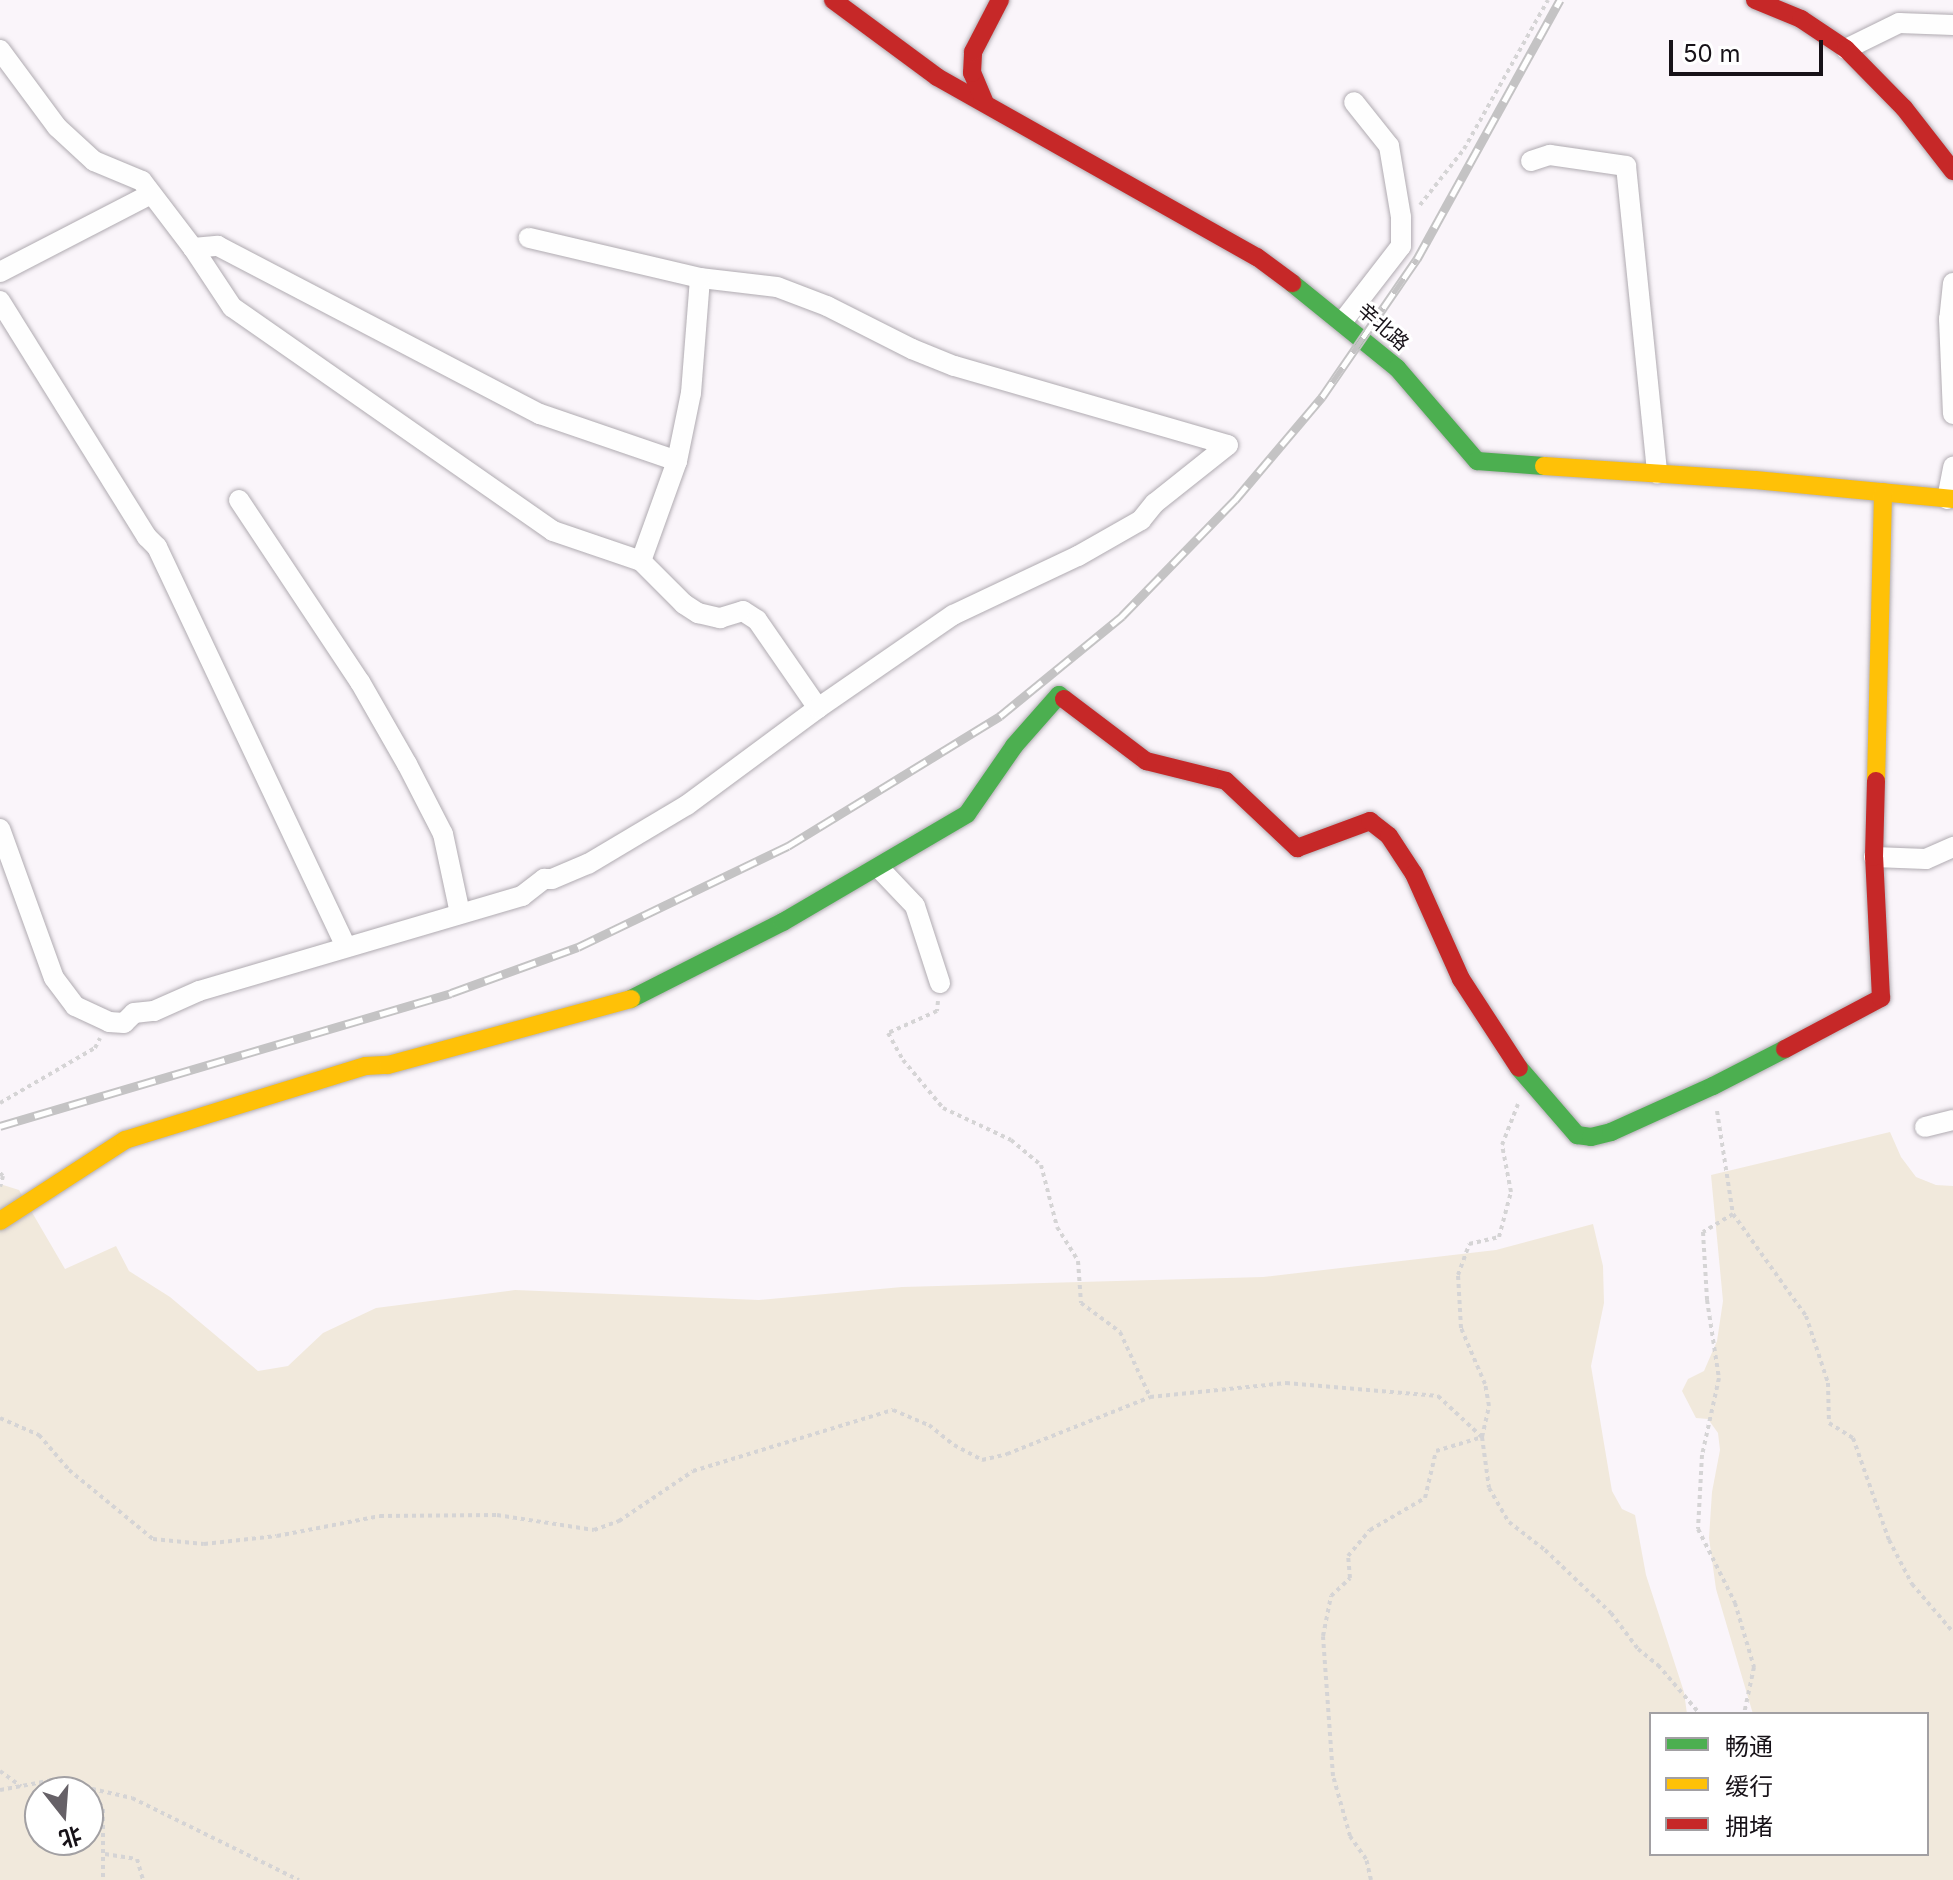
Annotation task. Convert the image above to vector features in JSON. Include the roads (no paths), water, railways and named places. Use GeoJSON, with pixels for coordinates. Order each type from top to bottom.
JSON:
{"type":"FeatureCollection","features":[{"type":"Feature","properties":{"kind":"street","name":"辛北路"},"geometry":{"type":"LineString","coordinates":[[833,0],[937,77],[1257,257],[1343,321],[1414,386],[1477,461],[1657,473],[1950,499]]}},
{"type":"Feature","properties":{"kind":"street"},"geometry":{"type":"LineString","coordinates":[[985,103],[972,73],[973,52],[1000,0]]}},
{"type":"Feature","properties":{"kind":"street"},"geometry":{"type":"LineString","coordinates":[[1755,0],[1801,19],[1846,49],[1904,108],[1953,171]]}},
{"type":"Feature","properties":{"kind":"street"},"geometry":{"type":"LineString","coordinates":[[1846,49],[1899,23],[1953,25]]}},
{"type":"Feature","properties":{"kind":"street"},"geometry":{"type":"LineString","coordinates":[[0,50],[57,127],[94,161],[142,181],[149,195],[193,248],[232,307],[553,531],[641,561],[684,604],[698,613],[720,618],[743,611],[757,620],[818,708]]}},
{"type":"Feature","properties":{"kind":"street"},"geometry":{"type":"LineString","coordinates":[[1343,321],[1401,246],[1389,146],[1354,102]]}},
{"type":"Feature","properties":{"kind":"street"},"geometry":{"type":"LineString","coordinates":[[1531,161],[1550,155],[1626,166],[1657,473]]}},
{"type":"Feature","properties":{"kind":"street"},"geometry":{"type":"LineString","coordinates":[[0,272],[149,195]]}},
{"type":"Feature","properties":{"kind":"street"},"geometry":{"type":"LineString","coordinates":[[0,829],[54,978],[75,1006],[109,1022],[124,1023],[134,1013],[154,1011],[199,991],[345,945],[448,920],[460,913],[522,896],[544,879],[552,879],[588,864],[687,805],[818,708],[953,615],[1078,556],[1141,520],[1155,503],[1228,445],[954,366],[912,349],[827,306],[777,287],[700,278],[529,238]]}},
{"type":"Feature","properties":{"kind":"street"},"geometry":{"type":"LineString","coordinates":[[193,248],[218,246],[540,414],[677,461]]}},
{"type":"Feature","properties":{"kind":"street"},"geometry":{"type":"LineString","coordinates":[[641,561],[677,461],[691,393],[700,278]]}},
{"type":"Feature","properties":{"kind":"street"},"geometry":{"type":"LineString","coordinates":[[1953,283],[1949,319],[1953,414]]}},
{"type":"Feature","properties":{"kind":"street"},"geometry":{"type":"LineString","coordinates":[[0,301],[147,537],[157,547],[345,945]]}},
{"type":"Feature","properties":{"kind":"street"},"geometry":{"type":"LineString","coordinates":[[1950,499],[1953,467]]}},
{"type":"Feature","properties":{"kind":"street"},"geometry":{"type":"LineString","coordinates":[[0,1221],[125,1140],[366,1066],[388,1065],[643,996],[879,868],[967,814],[1014,746],[1059,695],[1146,761],[1226,781],[1252,802],[1287,842],[1297,848],[1370,821],[1389,836],[1414,874],[1461,979],[1518,1068],[1577,1135],[1591,1137],[1611,1132],[1713,1086],[1881,998],[1874,857],[1883,492]]}},
{"type":"Feature","properties":{"kind":"street"},"geometry":{"type":"LineString","coordinates":[[239,500],[360,682],[407,764],[443,834],[460,913]]}},
{"type":"Feature","properties":{"kind":"street"},"geometry":{"type":"LineString","coordinates":[[1874,857],[1926,859],[1953,847]]}},
{"type":"Feature","properties":{"kind":"street"},"geometry":{"type":"LineString","coordinates":[[879,868],[915,906],[940,983]]}},
{"type":"Feature","properties":{"kind":"street"},"geometry":{"type":"LineString","coordinates":[[1925,1127],[1953,1120]]}},
{"type":"Feature","properties":{"kind":"railway"},"geometry":{"type":"LineString","coordinates":[[0,1126],[451,993],[578,947],[788,846],[1000,716],[1122,616],[1235,500],[1322,397],[1417,259],[1560,0]]}}]}
